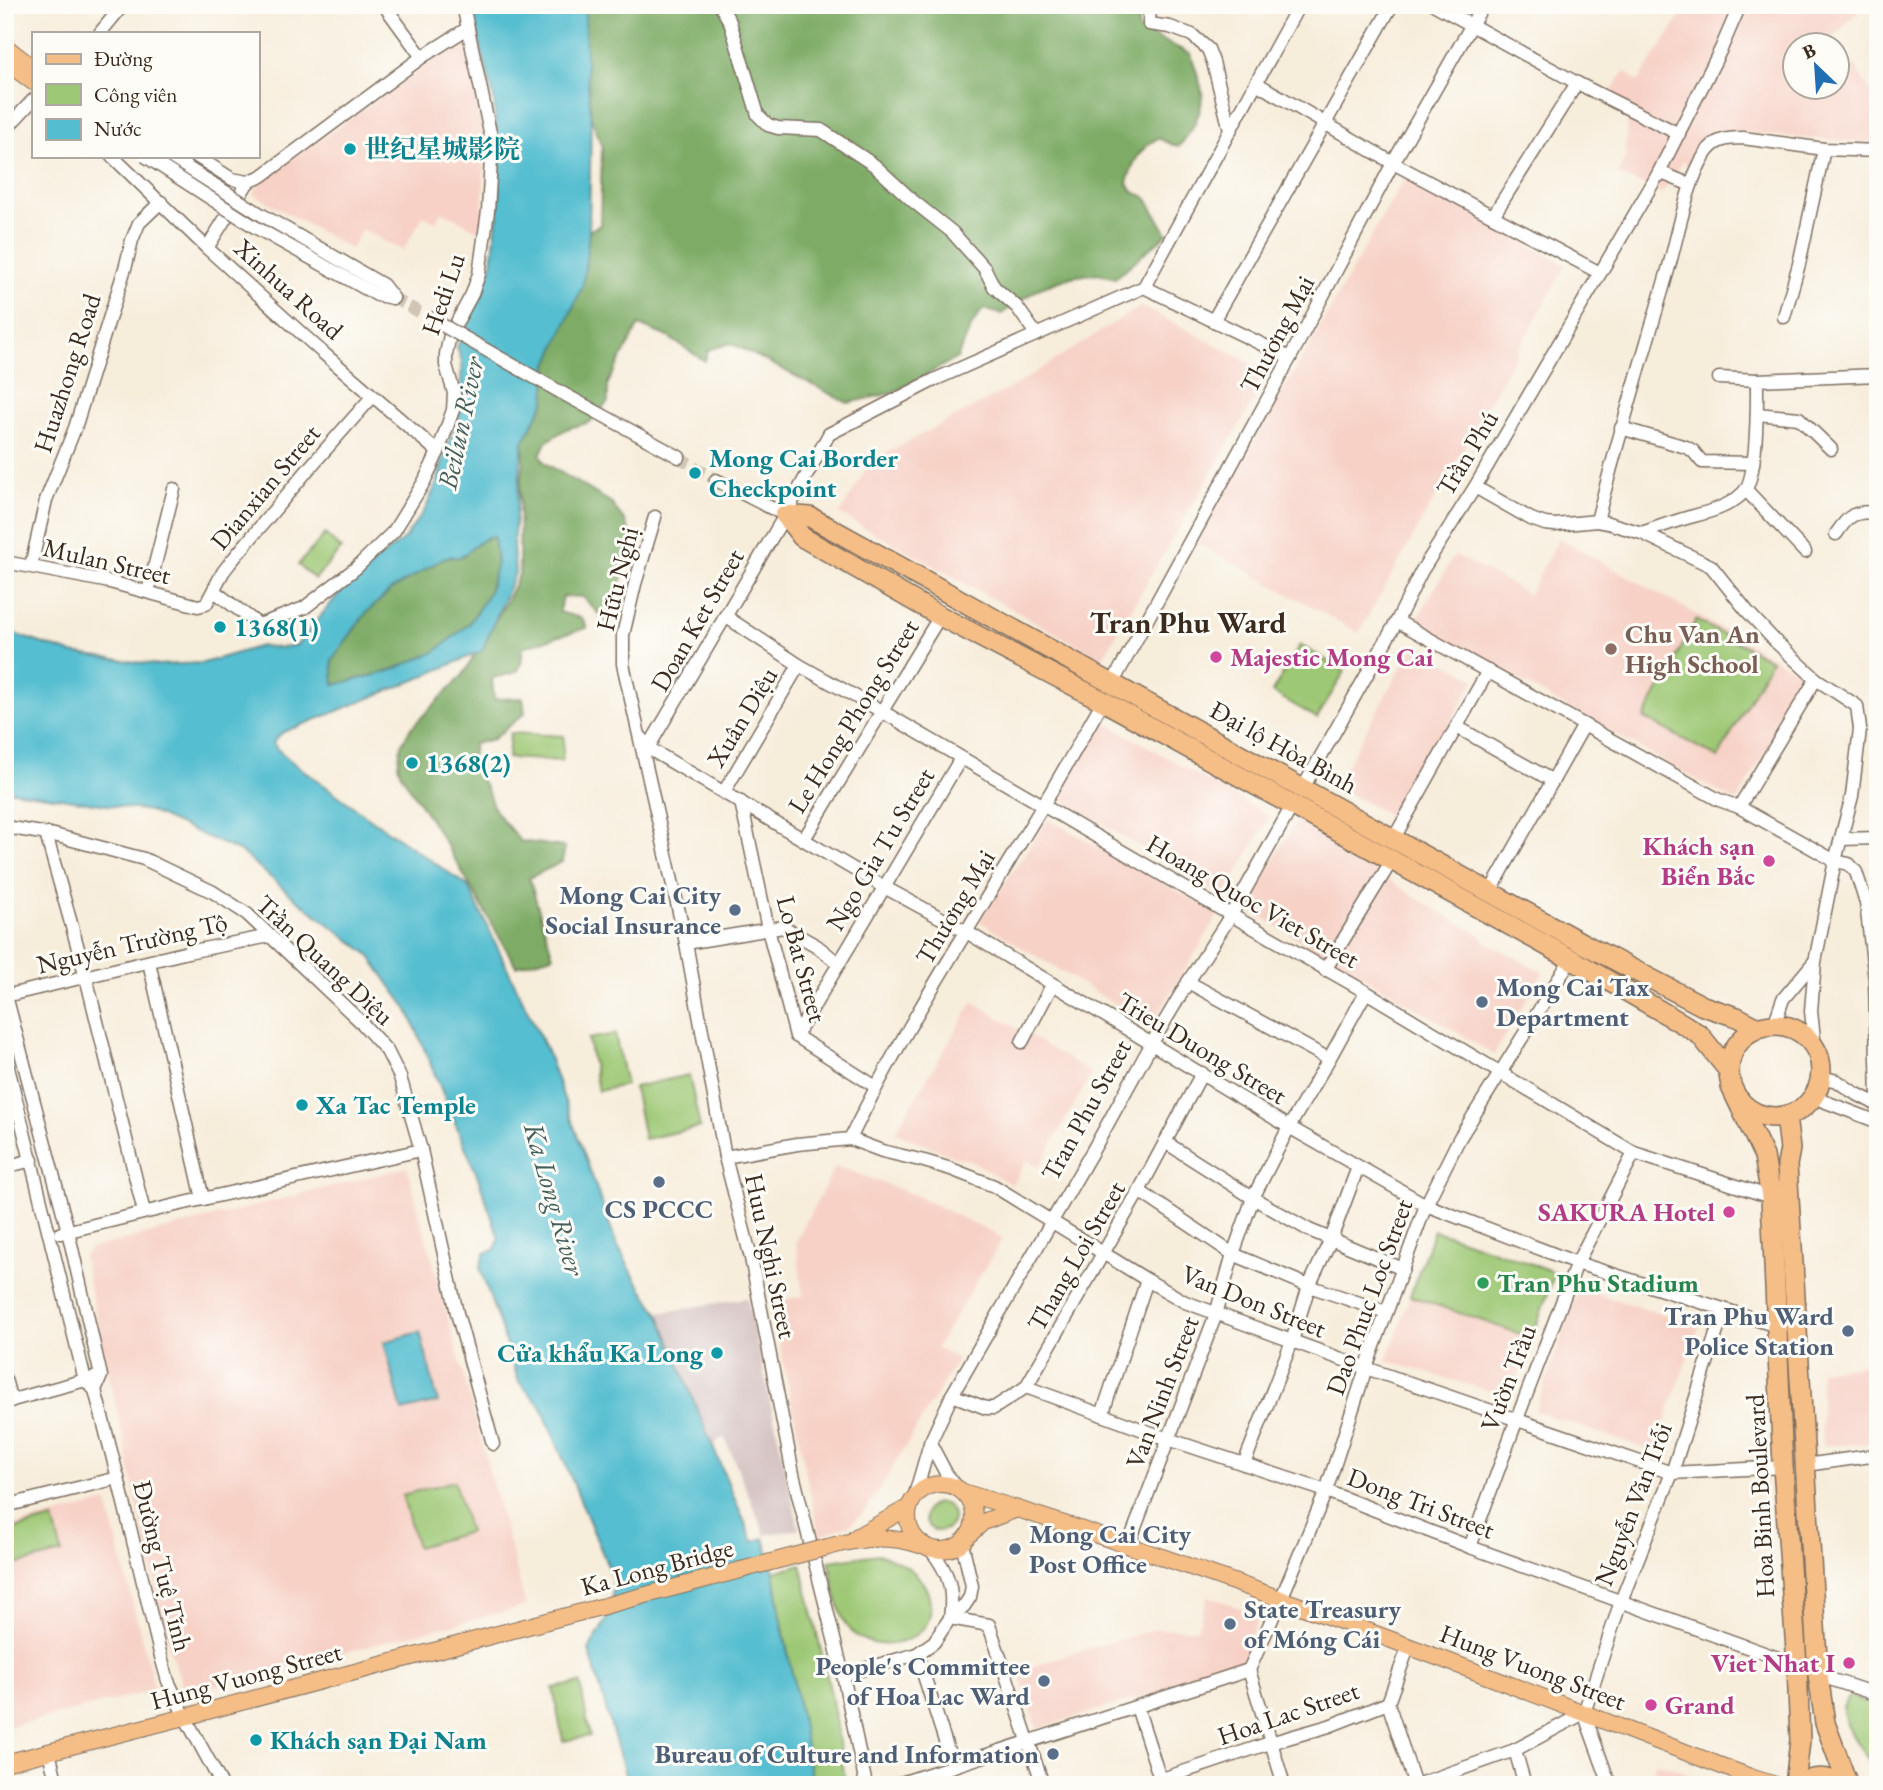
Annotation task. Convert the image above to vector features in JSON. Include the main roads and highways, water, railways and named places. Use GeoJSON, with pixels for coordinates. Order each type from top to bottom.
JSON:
{"type":"FeatureCollection","features":[{"type":"Feature","properties":{"kind":"highway","name":"Đại lộ Hòa Bình"},"geometry":{"type":"LineString","coordinates":[[1729,1078],[1700,1035],[1577,951],[1490,892],[1303,788],[1108,693],[940,617],[802,537],[785,515],[810,517],[922,579],[1108,693],[1292,806],[1392,860],[1577,951],[1703,1006],[1766,1026],[1787,1026],[1798,1031],[1808,1038],[1815,1048],[1821,1062],[1821,1077],[1813,1097],[1802,1109],[1786,1116]]}},
{"type":"Feature","properties":{"kind":"highway"},"geometry":{"type":"LineString","coordinates":[[911,599],[922,579]]}},
{"type":"Feature","properties":{"kind":"highway"},"geometry":{"type":"LineString","coordinates":[[1292,806],[1303,788]]}},
{"type":"Feature","properties":{"kind":"highway"},"geometry":{"type":"LineString","coordinates":[[1766,1026],[1747,1034],[1738,1042],[1732,1053],[1729,1078],[1739,1101],[1753,1112],[1769,1117],[1786,1116]]}},
{"type":"Feature","properties":{"kind":"highway","name":"Hoa Binh Boulevard"},"geometry":{"type":"LineString","coordinates":[[1729,1078],[1764,1156],[1771,1197],[1783,1466],[1797,1665],[1800,1740],[1796,1785]]}},
{"type":"Feature","properties":{"kind":"highway","name":"Hoa Binh Boulevard"},"geometry":{"type":"LineString","coordinates":[[1786,1116],[1790,1149],[1787,1164],[1818,1675],[1825,1723],[1848,1785]]}},
{"type":"Feature","properties":{"kind":"highway"},"geometry":{"type":"LineString","coordinates":[[1777,1328],[1797,1329]]}},
{"type":"Feature","properties":{"kind":"highway"},"geometry":{"type":"LineString","coordinates":[[1783,1466],[1805,1465]]}},
{"type":"Feature","properties":{"kind":"highway"},"geometry":{"type":"LineString","coordinates":[[1797,1665],[1818,1675]]}},
{"type":"Feature","properties":{"kind":"highway"},"geometry":{"type":"LineString","coordinates":[[1796,1785],[1814,1778],[1825,1778],[1842,1785]]}},
{"type":"Feature","properties":{"kind":"main road"},"geometry":{"type":"LineString","coordinates":[[5,46],[32,67]]}},
{"type":"Feature","properties":{"kind":"main road"},"geometry":{"type":"LineString","coordinates":[[5,61],[32,81]]}},
{"type":"Feature","properties":{"kind":"main road"},"geometry":{"type":"LineString","coordinates":[[847,1542],[911,1503],[920,1491],[929,1486],[948,1485],[960,1490],[970,1501],[974,1512],[974,1524],[966,1539]]}},
{"type":"Feature","properties":{"kind":"main road","name":"Hung Vuong Street"},"geometry":{"type":"LineString","coordinates":[[960,1490],[1409,1645],[1756,1781],[1776,1785]]}},
{"type":"Feature","properties":{"kind":"main road"},"geometry":{"type":"LineString","coordinates":[[911,1503],[907,1518],[909,1529],[927,1548]]}},
{"type":"Feature","properties":{"kind":"main road"},"geometry":{"type":"LineString","coordinates":[[847,1542],[902,1538],[927,1548],[942,1551],[953,1549],[983,1522],[1017,1509]]}},
{"type":"Feature","properties":{"kind":"main road","name":"Ka Long Bridge"},"geometry":{"type":"LineString","coordinates":[[498,1634],[847,1542]]}},
{"type":"Feature","properties":{"kind":"main road","name":"Hung Vuong Street"},"geometry":{"type":"LineString","coordinates":[[5,1763],[498,1634]]}},
{"type":"Feature","properties":{"kind":"water"},"geometry":{"type":"Polygon","coordinates":[[[470,5],[585,5],[586,63],[591,117],[589,231],[583,285],[548,364],[545,401],[523,442],[513,546],[515,573],[482,651],[286,731],[273,743],[291,761],[366,816],[468,886],[546,1049],[617,1245],[660,1316],[753,1542],[764,1538],[774,1572],[812,1785],[628,1785],[589,1650],[612,1610],[613,1578],[541,1406],[519,1382],[480,1268],[485,1253],[495,1250],[499,1238],[478,1177],[408,1010],[368,954],[296,899],[241,852],[149,811],[5,790],[5,631],[71,653],[157,665],[203,663],[261,646],[279,648],[297,645],[341,591],[404,539],[426,508],[438,480],[445,451],[459,420],[462,362],[457,347],[479,300],[492,263],[500,192],[494,99],[470,5]],[[488,537],[456,558],[444,558],[391,590],[366,613],[332,660],[334,685],[387,672],[435,652],[469,624],[489,592],[497,563],[494,537],[488,537]]]}},
{"type":"Feature","properties":{"kind":"water"},"geometry":{"type":"Polygon","coordinates":[[[420,1332],[438,1402],[402,1411],[384,1342],[420,1332]]]}},
{"type":"Feature","properties":{"kind":"tunnel"},"geometry":{"type":"LineString","coordinates":[[393,298],[428,317]]}},
{"type":"Feature","properties":{"kind":"tunnel"},"geometry":{"type":"LineString","coordinates":[[679,457],[716,480]]}},
{"type":"Feature","properties":{"kind":"place","name":"世纪星城影院"},"geometry":{"type":"Point","coordinates":[350,149]}},
{"type":"Feature","properties":{"kind":"place","name":"Mong Cai Border Checkpoint"},"geometry":{"type":"Point","coordinates":[695,473]}},
{"type":"Feature","properties":{"kind":"place","name":"1368(1)"},"geometry":{"type":"Point","coordinates":[220,627]}},
{"type":"Feature","properties":{"kind":"place","name":"Chu Van An High School"},"geometry":{"type":"Point","coordinates":[1611,649]}},
{"type":"Feature","properties":{"kind":"place","name":"Majestic Mong Cai"},"geometry":{"type":"Point","coordinates":[1216,657]}},
{"type":"Feature","properties":{"kind":"place","name":"1368(2)"},"geometry":{"type":"Point","coordinates":[412,763]}},
{"type":"Feature","properties":{"kind":"place","name":"Khách sạn Biển Bắc"},"geometry":{"type":"Point","coordinates":[1769,861]}},
{"type":"Feature","properties":{"kind":"place","name":"Mong Cai City Social Insurance"},"geometry":{"type":"Point","coordinates":[735,910]}},
{"type":"Feature","properties":{"kind":"place","name":"Mong Cai Tax Department"},"geometry":{"type":"Point","coordinates":[1482,1002]}},
{"type":"Feature","properties":{"kind":"place","name":"Xa Tac Temple"},"geometry":{"type":"Point","coordinates":[302,1105]}},
{"type":"Feature","properties":{"kind":"place","name":"CS PCCC"},"geometry":{"type":"Point","coordinates":[659,1182]}},
{"type":"Feature","properties":{"kind":"place","name":"SAKURA Hotel"},"geometry":{"type":"Point","coordinates":[1729,1212]}},
{"type":"Feature","properties":{"kind":"place","name":"Tran Phu Stadium"},"geometry":{"type":"Point","coordinates":[1483,1283]}},
{"type":"Feature","properties":{"kind":"place","name":"Tran Phu Ward Police Station"},"geometry":{"type":"Point","coordinates":[1848,1331]}},
{"type":"Feature","properties":{"kind":"place","name":"Cửa khẩu Ka Long"},"geometry":{"type":"Point","coordinates":[717,1353]}},
{"type":"Feature","properties":{"kind":"place","name":"Mong Cai City Post Office"},"geometry":{"type":"Point","coordinates":[1015,1549]}},
{"type":"Feature","properties":{"kind":"place","name":"State Treasury of Móng Cái"},"geometry":{"type":"Point","coordinates":[1230,1624]}},
{"type":"Feature","properties":{"kind":"place","name":"Viet Nhat I"},"geometry":{"type":"Point","coordinates":[1849,1663]}},
{"type":"Feature","properties":{"kind":"place","name":"People's Committee of Hoa Lac Ward"},"geometry":{"type":"Point","coordinates":[1044,1681]}},
{"type":"Feature","properties":{"kind":"place","name":"Grand"},"geometry":{"type":"Point","coordinates":[1651,1705]}},
{"type":"Feature","properties":{"kind":"place","name":"Khách sạn Đại Nam"},"geometry":{"type":"Point","coordinates":[256,1740]}},
{"type":"Feature","properties":{"kind":"place","name":"Bureau of Culture and Information"},"geometry":{"type":"Point","coordinates":[1053,1754]}},
{"type":"Feature","properties":{"kind":"district","name":"Tran Phu Ward"},"geometry":{"type":"Point","coordinates":[1188,622]}},
{"type":"Feature","properties":{"kind":"water label","name":"Beilun River"},"geometry":{"type":"Point","coordinates":[460,423]}},
{"type":"Feature","properties":{"kind":"water label","name":"Ka Long River"},"geometry":{"type":"Point","coordinates":[555,1199]}}]}
